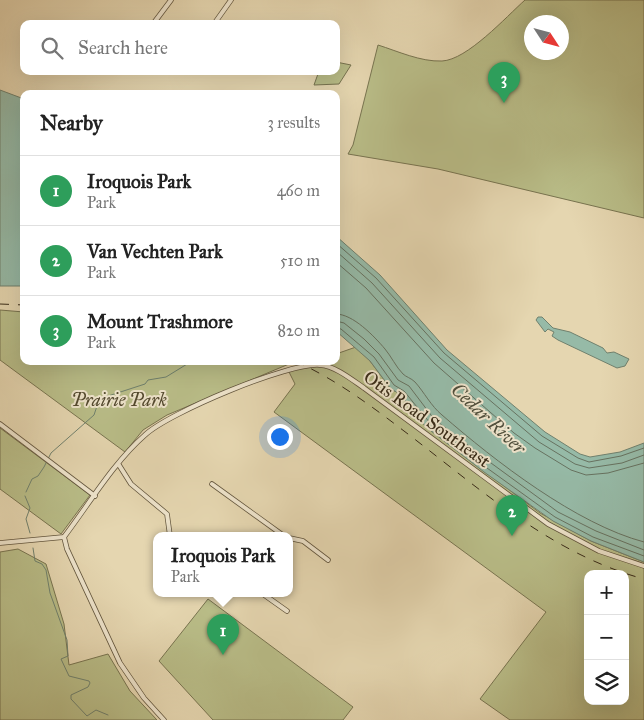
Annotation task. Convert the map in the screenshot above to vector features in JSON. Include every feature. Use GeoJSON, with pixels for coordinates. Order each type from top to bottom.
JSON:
{"type":"FeatureCollection","features":[{"type":"Feature","properties":{"kind":"street"},"geometry":{"type":"LineString","coordinates":[[156,20],[171,0]]}},
{"type":"Feature","properties":{"kind":"street"},"geometry":{"type":"LineString","coordinates":[[217,20],[231,0]]}},
{"type":"Feature","properties":{"kind":"street","name":"Otis Road Southeast"},"geometry":{"type":"LineString","coordinates":[[64,537],[119,465],[149,431],[189,408],[303,365],[321,365],[340,372],[364,388],[555,528],[599,551],[644,566]]}},
{"type":"Feature","properties":{"kind":"street"},"geometry":{"type":"LineString","coordinates":[[0,424],[95,496]]}},
{"type":"Feature","properties":{"kind":"street"},"geometry":{"type":"LineString","coordinates":[[119,465],[131,484],[167,514],[169,532]]}},
{"type":"Feature","properties":{"kind":"street"},"geometry":{"type":"LineString","coordinates":[[212,484],[278,532]]}},
{"type":"Feature","properties":{"kind":"street"},"geometry":{"type":"LineString","coordinates":[[0,542],[64,537],[67,549],[120,663],[144,698],[164,720]]}},
{"type":"Feature","properties":{"kind":"street"},"geometry":{"type":"LineString","coordinates":[[293,539],[303,541],[328,560]]}},
{"type":"Feature","properties":{"kind":"street"},"geometry":{"type":"LineString","coordinates":[[267,597],[287,611]]}},
{"type":"Feature","properties":{"kind":"green space"},"geometry":{"type":"Polygon","coordinates":[[[525,0],[644,0],[644,218],[438,169],[348,154],[353,145],[378,45],[409,56],[442,61],[452,59],[463,53],[497,27],[525,0]]]}},
{"type":"Feature","properties":{"kind":"green space"},"geometry":{"type":"Polygon","coordinates":[[[340,63],[351,65],[339,84],[314,85],[318,75],[340,75],[340,63]]]}},
{"type":"Feature","properties":{"kind":"green space","name":"Prairie Park"},"geometry":{"type":"Polygon","coordinates":[[[0,310],[20,312],[20,365],[287,365],[167,415],[143,430],[125,452],[0,360],[0,310]]]}},
{"type":"Feature","properties":{"kind":"green space"},"geometry":{"type":"Polygon","coordinates":[[[356,347],[370,361],[391,389],[400,394],[426,427],[540,513],[591,541],[644,562],[644,720],[510,720],[480,699],[546,612],[274,412],[295,384],[288,370],[304,365],[340,365],[340,353],[356,347]]]}},
{"type":"Feature","properties":{"kind":"green space"},"geometry":{"type":"Polygon","coordinates":[[[0,428],[90,495],[61,534],[0,489],[0,428]]]}},
{"type":"Feature","properties":{"kind":"green space"},"geometry":{"type":"Polygon","coordinates":[[[18,549],[46,564],[64,624],[69,665],[108,654],[130,691],[157,720],[0,720],[0,552],[18,549]]]}},
{"type":"Feature","properties":{"kind":"green space"},"geometry":{"type":"Polygon","coordinates":[[[208,599],[353,707],[343,720],[213,720],[159,661],[208,599]]]}},
{"type":"Feature","properties":{"kind":"water"},"geometry":{"type":"Polygon","coordinates":[[[0,90],[20,98],[20,286],[0,286],[0,90]]]}},
{"type":"Feature","properties":{"kind":"water","name":"Cedar River"},"geometry":{"type":"Polygon","coordinates":[[[340,240],[380,275],[447,350],[545,432],[580,454],[590,457],[620,452],[644,443],[644,562],[591,541],[553,521],[484,472],[426,427],[400,394],[391,389],[370,361],[340,335],[340,240]]]}},
{"type":"Feature","properties":{"kind":"water"},"geometry":{"type":"Polygon","coordinates":[[[538,317],[542,317],[553,328],[570,332],[603,348],[607,353],[614,352],[629,359],[625,366],[617,368],[558,340],[552,336],[554,332],[548,329],[545,332],[536,320],[538,317]]]}},
{"type":"Feature","properties":{"kind":"waterway"},"geometry":{"type":"LineString","coordinates":[[26,492],[32,479],[38,476],[51,453],[94,415],[97,406],[105,397],[145,384],[148,380],[166,377],[186,365]]}},
{"type":"Feature","properties":{"kind":"waterway"},"geometry":{"type":"LineString","coordinates":[[25,496],[30,508],[26,519],[30,533]]}},
{"type":"Feature","properties":{"kind":"waterway"},"geometry":{"type":"LineString","coordinates":[[33,548],[35,561],[42,564],[46,570],[50,593],[67,640],[68,656],[61,659],[69,676],[89,681],[90,683],[88,687],[71,695],[71,699],[87,716],[96,710],[108,715]]}},
{"type":"Feature","properties":{"kind":"railway"},"geometry":{"type":"LineString","coordinates":[[0,304],[20,305]]}},
{"type":"Feature","properties":{"kind":"railway"},"geometry":{"type":"LineString","coordinates":[[304,365],[365,402],[488,496],[547,536],[610,568],[644,579]]}},
{"type":"Feature","properties":{"kind":"place","name":"Mount Trashmore"},"geometry":{"type":"Point","coordinates":[504,103]}},
{"type":"Feature","properties":{"kind":"place","name":"Van Vechten Park"},"geometry":{"type":"Point","coordinates":[512,536]}},
{"type":"Feature","properties":{"kind":"place","name":"Iroquois Park"},"geometry":{"type":"Point","coordinates":[223,655]}}]}
